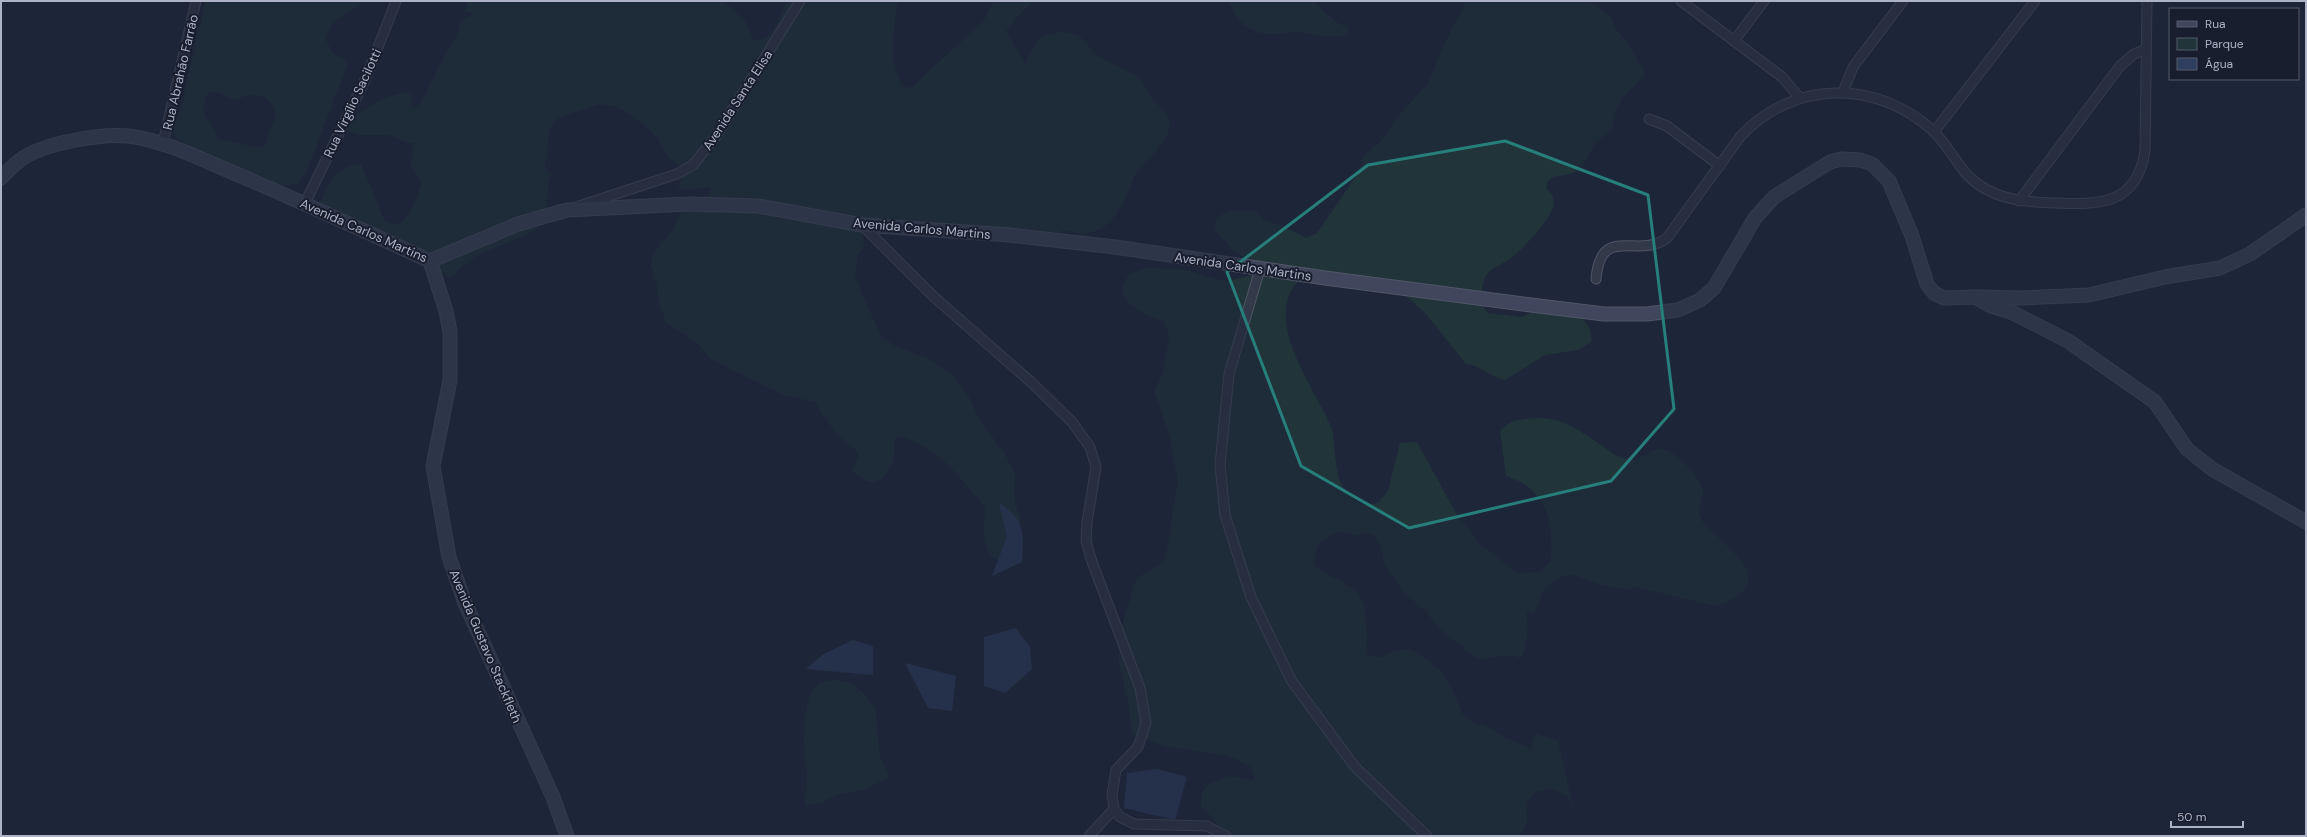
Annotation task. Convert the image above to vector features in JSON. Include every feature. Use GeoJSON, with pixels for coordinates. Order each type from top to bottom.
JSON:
{"type":"FeatureCollection","features":[{"type":"Feature","properties":{"kind":"street","name":"Rua Abrahão Farrão"},"geometry":{"type":"LineString","coordinates":[[163,144],[196,1]]}},
{"type":"Feature","properties":{"kind":"street","name":"Rua Virgílio Sacilotti"},"geometry":{"type":"LineString","coordinates":[[305,203],[366,78],[396,1]]}},
{"type":"Feature","properties":{"kind":"street","name":"Avenida Santa Elisa"},"geometry":{"type":"LineString","coordinates":[[568,210],[608,195],[669,177],[693,165],[716,136],[800,1]]}},
{"type":"Feature","properties":{"kind":"street"},"geometry":{"type":"LineString","coordinates":[[1681,1],[1782,77],[1800,98]]}},
{"type":"Feature","properties":{"kind":"street"},"geometry":{"type":"LineString","coordinates":[[1734,41],[1764,1]]}},
{"type":"Feature","properties":{"kind":"street"},"geometry":{"type":"LineString","coordinates":[[1843,92],[1853,67],[1903,1]]}},
{"type":"Feature","properties":{"kind":"street"},"geometry":{"type":"LineString","coordinates":[[1934,132],[2035,1]]}},
{"type":"Feature","properties":{"kind":"street"},"geometry":{"type":"LineString","coordinates":[[1596,279],[1598,264],[1608,248],[1616,245],[1653,245],[1667,238],[1740,137],[1751,125],[1774,109],[1800,98],[1843,92],[1870,96],[1897,106],[1921,120],[1934,132],[1957,164],[1973,180],[1991,192],[2019,201],[2098,204],[2115,197],[2134,181],[2142,167],[2145,151],[2147,1]]}},
{"type":"Feature","properties":{"kind":"street"},"geometry":{"type":"LineString","coordinates":[[2019,201],[2124,62],[2134,54],[2146,49]]}},
{"type":"Feature","properties":{"kind":"street"},"geometry":{"type":"LineString","coordinates":[[1649,119],[1667,126],[1720,166]]}},
{"type":"Feature","properties":{"kind":"street","name":"Avenida Carlos Martins"},"geometry":{"type":"LineString","coordinates":[[1,178],[24,157],[56,145],[112,136],[128,136],[163,144],[305,203],[430,261],[518,224],[568,210],[688,204],[758,206],[862,225],[1017,236],[1115,247],[1260,269],[1604,314],[1647,314],[1678,310],[1700,300],[1714,288],[1755,218],[1774,197],[1830,162],[1854,159],[1872,164],[1889,181],[1912,236],[1927,284],[1934,293],[1944,298],[2020,298],[2089,295],[2165,277],[2220,268],[2250,254],[2306,215]]}},
{"type":"Feature","properties":{"kind":"street"},"geometry":{"type":"LineString","coordinates":[[862,225],[933,296],[1038,389],[1072,422],[1090,447],[1096,468],[1087,522],[1086,541],[1092,562],[1140,688],[1146,723],[1138,746],[1116,770],[1112,795],[1114,810],[1120,817],[1134,824],[1207,826],[1226,836]]}},
{"type":"Feature","properties":{"kind":"street","name":"Avenida Gustavo Stackfleth"},"geometry":{"type":"LineString","coordinates":[[430,261],[446,311],[450,332],[450,380],[433,466],[449,557],[465,603],[553,797],[567,836]]}},
{"type":"Feature","properties":{"kind":"street"},"geometry":{"type":"LineString","coordinates":[[1260,269],[1229,374],[1220,465],[1225,515],[1251,596],[1291,680],[1355,767],[1427,836]]}},
{"type":"Feature","properties":{"kind":"street"},"geometry":{"type":"LineString","coordinates":[[1975,297],[1991,306],[2011,312],[2062,337],[2101,362],[2155,402],[2187,449],[2212,469],[2306,522]]}},
{"type":"Feature","properties":{"kind":"street"},"geometry":{"type":"LineString","coordinates":[[1089,836],[1114,810]]}},
{"type":"Feature","properties":{"kind":"highlighted area"},"geometry":{"type":"Polygon","coordinates":[[[1505,141],[1648,195],[1674,409],[1611,481],[1409,528],[1301,466],[1227,272],[1368,165],[1505,141]]]}},
{"type":"Feature","properties":{"kind":"green space"},"geometry":{"type":"Polygon","coordinates":[[[206,1],[361,1],[358,6],[332,23],[325,38],[332,52],[347,62],[347,65],[307,170],[298,184],[282,185],[257,179],[240,173],[191,148],[180,140],[173,132],[174,124],[180,112],[206,1]],[[213,91],[206,95],[202,109],[215,133],[221,140],[261,148],[265,144],[276,116],[274,108],[266,98],[260,96],[248,95],[235,100],[213,91]]]}},
{"type":"Feature","properties":{"kind":"green space"},"geometry":{"type":"Polygon","coordinates":[[[468,1],[723,1],[746,22],[753,40],[760,40],[771,33],[789,1],[897,1],[893,48],[894,60],[900,81],[906,88],[912,87],[983,22],[994,1],[1033,1],[1015,19],[1006,31],[1025,63],[1035,44],[1044,36],[1060,32],[1078,35],[1099,57],[1138,77],[1153,100],[1167,114],[1170,125],[1167,135],[1156,151],[1136,172],[1125,199],[1115,216],[1104,227],[1093,232],[1080,234],[1064,230],[1053,235],[1015,229],[866,220],[861,226],[864,248],[858,254],[855,277],[880,335],[893,345],[931,360],[953,376],[970,399],[978,418],[1006,456],[1015,476],[1014,496],[1023,537],[1009,559],[996,559],[991,556],[987,550],[984,536],[985,507],[957,474],[935,454],[911,440],[897,436],[894,443],[894,460],[885,474],[881,479],[876,481],[867,481],[852,471],[858,459],[858,452],[834,430],[824,417],[816,402],[784,395],[730,369],[711,358],[696,342],[666,322],[658,299],[657,285],[651,266],[653,254],[673,230],[683,209],[706,202],[712,187],[680,190],[679,186],[684,174],[683,168],[669,157],[658,139],[632,115],[614,106],[599,104],[559,117],[550,128],[545,164],[545,168],[552,174],[547,191],[546,221],[532,232],[474,257],[449,278],[439,270],[424,266],[408,253],[317,203],[320,203],[334,176],[345,168],[361,164],[384,220],[388,223],[399,224],[408,215],[414,206],[422,184],[411,166],[415,142],[407,143],[391,135],[358,135],[343,128],[366,109],[392,96],[411,92],[411,106],[418,109],[447,51],[457,38],[461,22],[475,13],[466,11],[468,1]]]}},
{"type":"Feature","properties":{"kind":"green space"},"geometry":{"type":"Polygon","coordinates":[[[1229,1],[1312,1],[1336,22],[1348,28],[1347,34],[1329,36],[1299,32],[1271,34],[1256,32],[1244,25],[1239,20],[1229,1]]]}},
{"type":"Feature","properties":{"kind":"green space"},"geometry":{"type":"Polygon","coordinates":[[[1461,1],[1584,1],[1595,5],[1611,18],[1614,27],[1627,43],[1645,72],[1621,100],[1616,112],[1612,129],[1595,143],[1581,169],[1570,174],[1553,177],[1548,181],[1546,188],[1552,195],[1554,204],[1544,224],[1515,255],[1492,269],[1485,278],[1483,284],[1482,299],[1488,313],[1522,317],[1542,308],[1564,302],[1587,324],[1590,329],[1591,342],[1578,350],[1545,355],[1505,380],[1476,366],[1466,364],[1426,314],[1401,291],[1353,279],[1338,272],[1307,273],[1294,286],[1287,302],[1286,320],[1289,338],[1296,358],[1332,429],[1339,479],[1346,491],[1361,505],[1378,503],[1388,491],[1400,443],[1417,442],[1457,515],[1480,544],[1518,574],[1538,572],[1551,562],[1551,529],[1549,520],[1546,511],[1535,493],[1526,485],[1506,475],[1500,432],[1511,422],[1518,420],[1546,418],[1555,420],[1573,427],[1623,458],[1635,459],[1658,449],[1665,449],[1673,453],[1689,468],[1700,484],[1703,496],[1699,510],[1700,517],[1708,528],[1727,545],[1744,565],[1748,576],[1747,585],[1730,601],[1712,605],[1633,586],[1631,590],[1602,585],[1572,574],[1558,578],[1545,588],[1534,613],[1526,611],[1527,635],[1521,658],[1512,655],[1478,659],[1440,629],[1427,613],[1402,590],[1384,563],[1382,546],[1372,533],[1355,535],[1338,531],[1323,540],[1317,548],[1313,565],[1350,587],[1360,597],[1365,612],[1366,621],[1366,654],[1380,658],[1394,651],[1411,649],[1439,669],[1456,696],[1461,713],[1474,723],[1488,727],[1504,737],[1531,749],[1536,734],[1558,741],[1573,809],[1568,796],[1553,789],[1536,791],[1526,803],[1527,820],[1520,835],[1518,836],[1230,836],[1201,806],[1202,792],[1211,783],[1229,776],[1254,780],[1254,772],[1250,766],[1225,755],[1164,746],[1134,734],[1131,728],[1129,705],[1119,663],[1121,630],[1136,580],[1159,566],[1166,558],[1178,481],[1170,437],[1155,392],[1165,364],[1169,337],[1168,328],[1165,322],[1143,313],[1129,303],[1122,293],[1123,284],[1130,274],[1147,268],[1187,270],[1214,279],[1228,281],[1260,273],[1264,263],[1236,254],[1214,228],[1217,218],[1230,210],[1257,211],[1263,220],[1285,227],[1306,238],[1317,233],[1359,172],[1363,158],[1381,141],[1397,118],[1427,85],[1447,39],[1465,6],[1461,1]]]}},
{"type":"Feature","properties":{"kind":"green space"},"geometry":{"type":"Polygon","coordinates":[[[837,680],[852,684],[865,695],[875,708],[880,759],[890,776],[866,789],[835,795],[822,803],[805,805],[807,775],[804,741],[806,712],[810,695],[820,682],[837,680]]]}},
{"type":"Feature","properties":{"kind":"water"},"geometry":{"type":"Polygon","coordinates":[[[999,503],[1008,509],[1021,528],[1023,543],[1022,562],[992,576],[1007,537],[999,503]]]}},
{"type":"Feature","properties":{"kind":"water"},"geometry":{"type":"Polygon","coordinates":[[[1016,628],[1030,647],[1032,669],[1005,693],[984,686],[984,637],[1016,628]]]}},
{"type":"Feature","properties":{"kind":"water"},"geometry":{"type":"Polygon","coordinates":[[[853,640],[873,646],[873,675],[806,669],[822,655],[853,640]]]}},
{"type":"Feature","properties":{"kind":"water"},"geometry":{"type":"Polygon","coordinates":[[[905,663],[956,676],[952,711],[928,708],[905,663]]]}},
{"type":"Feature","properties":{"kind":"water"},"geometry":{"type":"Polygon","coordinates":[[[1157,769],[1187,777],[1175,820],[1124,808],[1127,773],[1157,769]]]}}]}
